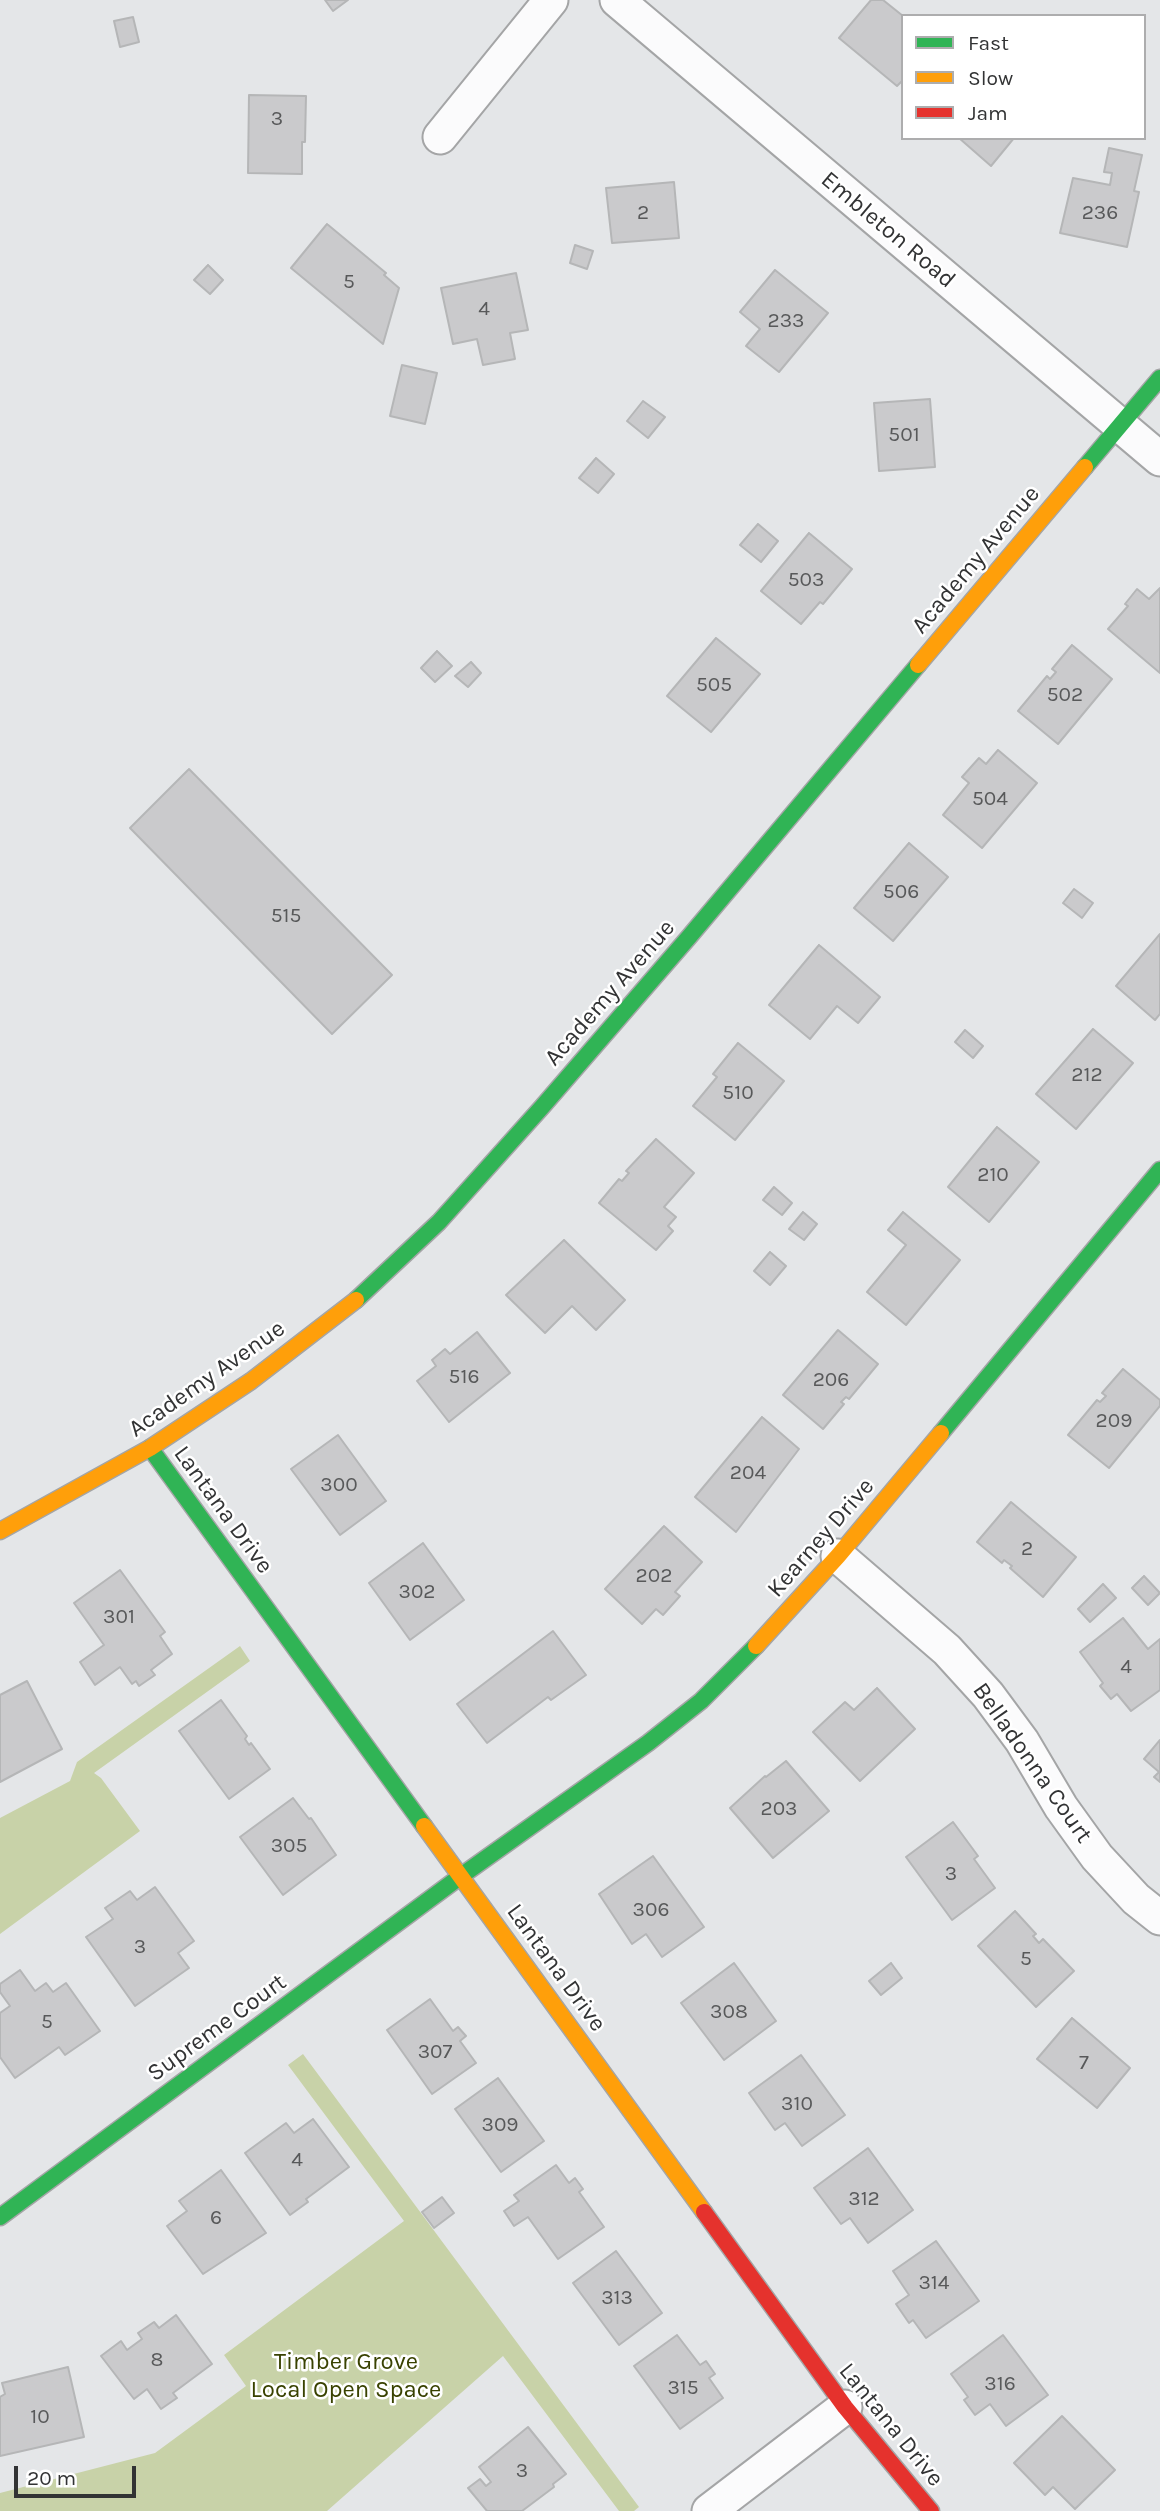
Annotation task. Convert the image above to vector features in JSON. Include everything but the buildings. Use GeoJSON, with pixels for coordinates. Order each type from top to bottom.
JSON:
{"type":"FeatureCollection","features":[{"type":"Feature","properties":{"kind":"street"},"geometry":{"type":"LineString","coordinates":[[440,137],[551,0]]}},
{"type":"Feature","properties":{"kind":"street","name":"Embleton Road"},"geometry":{"type":"LineString","coordinates":[[617,0],[1160,459]]}},
{"type":"Feature","properties":{"kind":"street","name":"Academy Avenue"},"geometry":{"type":"LineString","coordinates":[[0,1531],[150,1448],[251,1381],[356,1300],[439,1222],[689,937],[1160,378]]}},
{"type":"Feature","properties":{"kind":"street","name":"Kearney Drive"},"geometry":{"type":"LineString","coordinates":[[461,1876],[648,1744],[701,1701],[755,1648],[838,1556],[1160,1170]]}},
{"type":"Feature","properties":{"kind":"street","name":"Lantana Drive"},"geometry":{"type":"LineString","coordinates":[[150,1448],[845,2407],[931,2511]]}},
{"type":"Feature","properties":{"kind":"street","name":"Belladonna Court"},"geometry":{"type":"LineString","coordinates":[[838,1556],[947,1650],[988,1695],[1097,1857],[1136,1899],[1160,1918]]}},
{"type":"Feature","properties":{"kind":"street","name":"Supreme Court"},"geometry":{"type":"LineString","coordinates":[[0,2217],[461,1876]]}},
{"type":"Feature","properties":{"kind":"street"},"geometry":{"type":"LineString","coordinates":[[709,2511],[845,2407]]}},
{"type":"Feature","properties":{"kind":"green space"},"geometry":{"type":"Polygon","coordinates":[[[240,1646],[250,1661],[94,1773],[101,1778],[140,1831],[0,1934],[0,1818],[70,1781],[77,1762],[240,1646]]]}},
{"type":"Feature","properties":{"kind":"green space","name":"Timber Grove Local Open Space"},"geometry":{"type":"Polygon","coordinates":[[[303,2054],[639,2507],[634,2511],[619,2511],[503,2356],[327,2511],[0,2511],[0,2493],[155,2453],[246,2386],[224,2355],[404,2221],[288,2065],[303,2054]]]}},
{"type":"Feature","properties":{"kind":"traffic: fast"},"geometry":{"type":"LineString","coordinates":[[1085,467],[1160,378]]}},
{"type":"Feature","properties":{"kind":"traffic: fast"},"geometry":{"type":"LineString","coordinates":[[356,1300],[439,1222],[542,1107],[918,665]]}},
{"type":"Feature","properties":{"kind":"traffic: fast"},"geometry":{"type":"LineString","coordinates":[[941,1433],[1160,1170]]}},
{"type":"Feature","properties":{"kind":"traffic: fast"},"geometry":{"type":"LineString","coordinates":[[150,1448],[424,1826]]}},
{"type":"Feature","properties":{"kind":"traffic: fast"},"geometry":{"type":"LineString","coordinates":[[0,2217],[461,1876],[648,1743],[701,1701],[756,1646]]}},
{"type":"Feature","properties":{"kind":"traffic: slow"},"geometry":{"type":"LineString","coordinates":[[918,665],[1085,467]]}},
{"type":"Feature","properties":{"kind":"traffic: slow"},"geometry":{"type":"LineString","coordinates":[[0,1531],[150,1448],[251,1381],[356,1300]]}},
{"type":"Feature","properties":{"kind":"traffic: slow"},"geometry":{"type":"LineString","coordinates":[[756,1646],[838,1556],[941,1433]]}},
{"type":"Feature","properties":{"kind":"traffic: slow"},"geometry":{"type":"LineString","coordinates":[[424,1826],[704,2212]]}},
{"type":"Feature","properties":{"kind":"traffic: jam"},"geometry":{"type":"LineString","coordinates":[[704,2212],[845,2407],[931,2511]]}}]}
